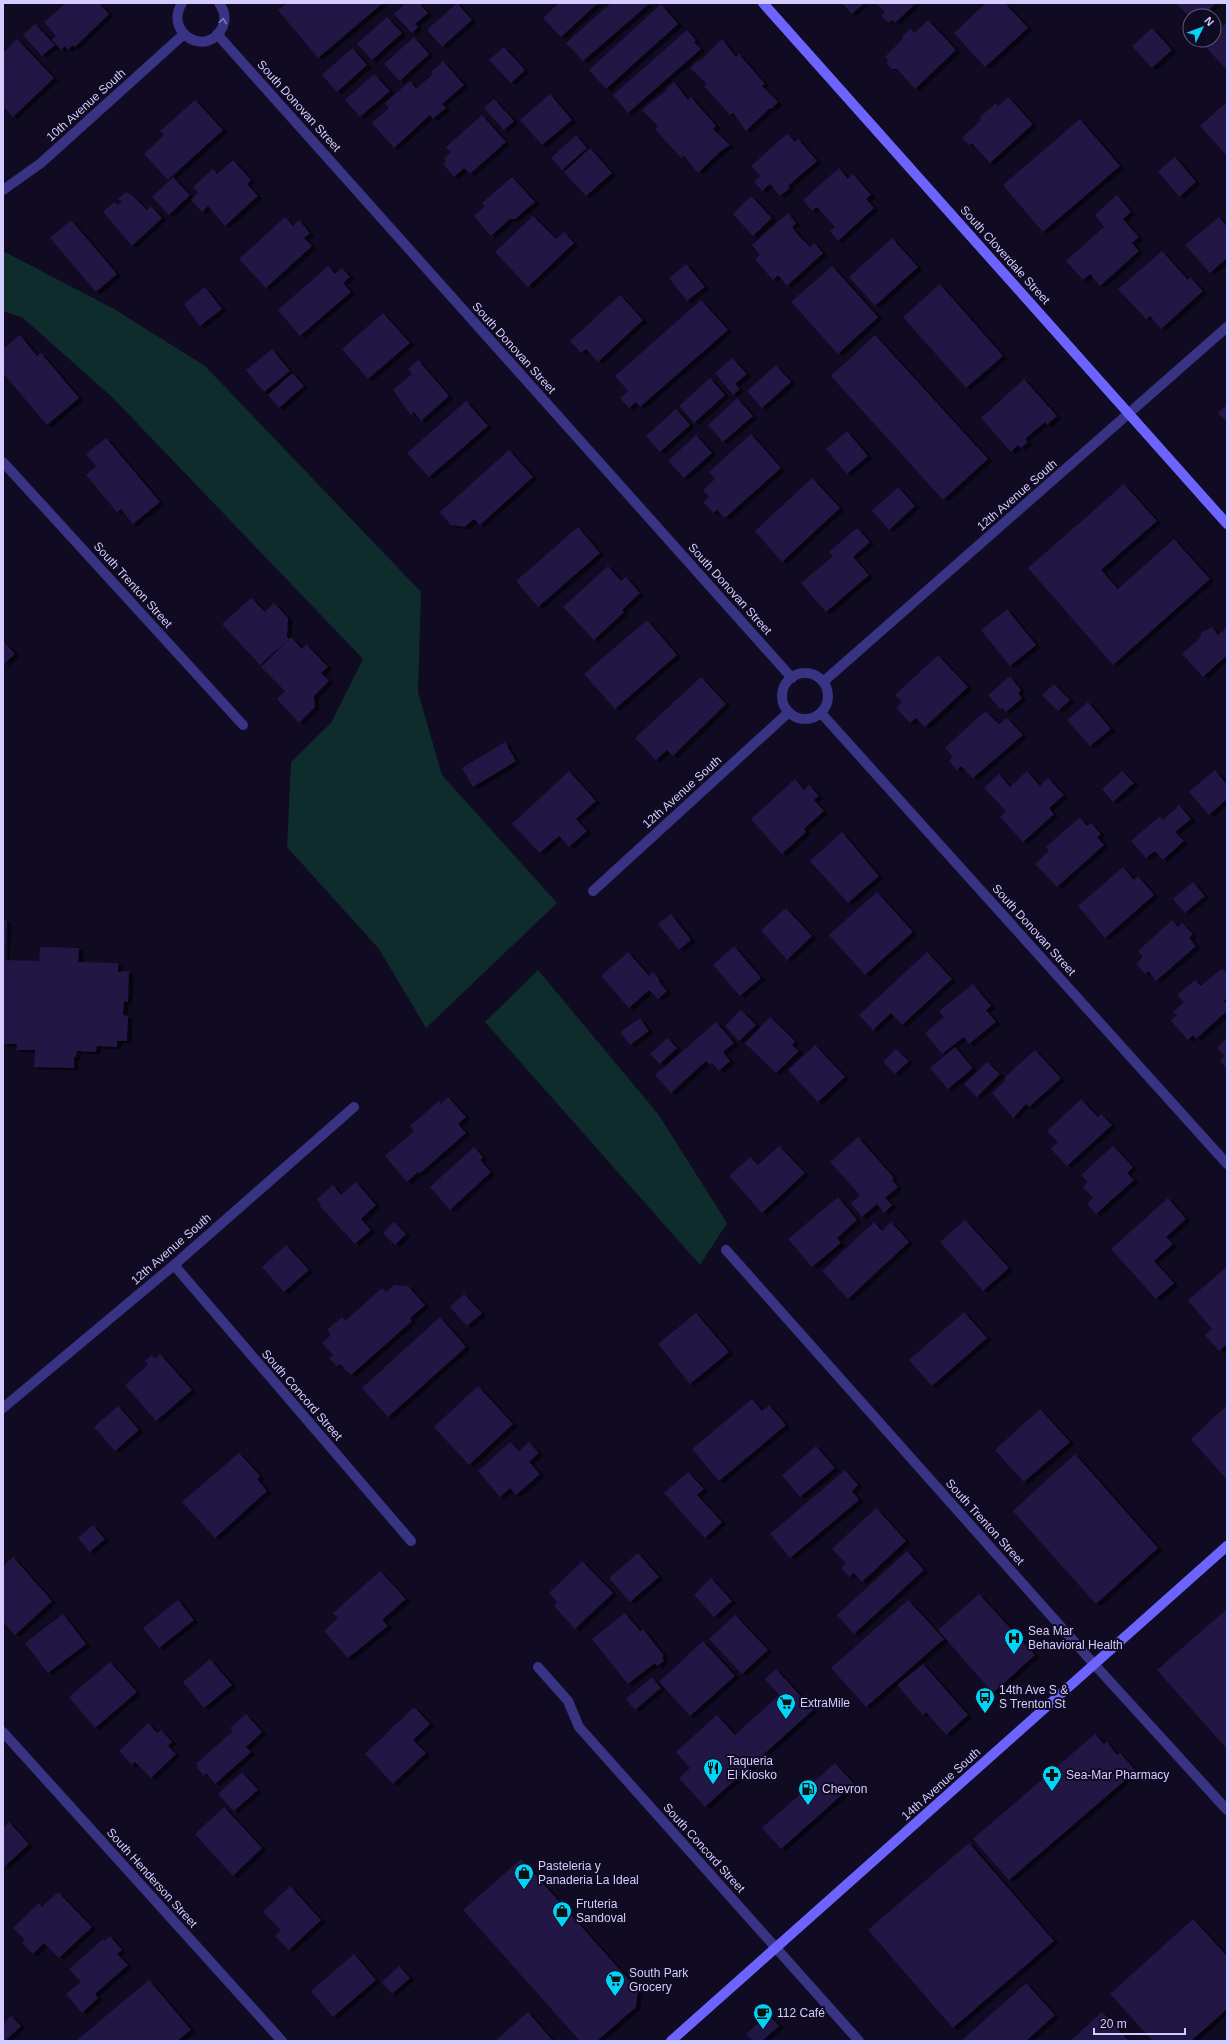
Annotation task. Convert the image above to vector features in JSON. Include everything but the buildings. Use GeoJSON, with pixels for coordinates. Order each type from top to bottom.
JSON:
{"type":"FeatureCollection","features":[{"type":"Feature","properties":{"kind":"main road","name":"South Cloverdale Street"},"geometry":{"type":"LineString","coordinates":[[763,3],[1227,524]]}},
{"type":"Feature","properties":{"kind":"main road","name":"14th Avenue South"},"geometry":{"type":"LineString","coordinates":[[671,2041],[1227,1546]]}},
{"type":"Feature","properties":{"kind":"street"},"geometry":{"type":"LineString","coordinates":[[182,3],[177,16],[178,23],[184,34],[192,40],[199,42],[208,41],[217,34],[224,24],[224,15],[219,3]]}},
{"type":"Feature","properties":{"kind":"street","name":"10th Avenue South"},"geometry":{"type":"LineString","coordinates":[[3,190],[41,163],[184,34]]}},
{"type":"Feature","properties":{"kind":"street","name":"South Donovan Street"},"geometry":{"type":"LineString","coordinates":[[217,34],[792,678]]}},
{"type":"Feature","properties":{"kind":"street","name":"12th Avenue South"},"geometry":{"type":"LineString","coordinates":[[823,682],[1227,327]]}},
{"type":"Feature","properties":{"kind":"street","name":"South Trenton Street"},"geometry":{"type":"LineString","coordinates":[[3,462],[243,725]]}},
{"type":"Feature","properties":{"kind":"street"},"geometry":{"type":"LineString","coordinates":[[802,673],[810,674],[823,682],[827,688],[828,696],[827,704],[822,713],[810,719],[802,719],[788,712],[782,700],[782,692],[785,685],[792,678],[802,673]]}},
{"type":"Feature","properties":{"kind":"street","name":"12th Avenue South"},"geometry":{"type":"LineString","coordinates":[[593,891],[788,712]]}},
{"type":"Feature","properties":{"kind":"street","name":"South Donovan Street"},"geometry":{"type":"LineString","coordinates":[[822,713],[1227,1164]]}},
{"type":"Feature","properties":{"kind":"street","name":"12th Avenue South"},"geometry":{"type":"LineString","coordinates":[[3,1408],[174,1265],[354,1107]]}},
{"type":"Feature","properties":{"kind":"street","name":"South Trenton Street"},"geometry":{"type":"LineString","coordinates":[[726,1250],[1094,1664],[1227,1810]]}},
{"type":"Feature","properties":{"kind":"street","name":"South Concord Street"},"geometry":{"type":"LineString","coordinates":[[174,1265],[411,1541]]}},
{"type":"Feature","properties":{"kind":"street","name":"South Concord Street"},"geometry":{"type":"LineString","coordinates":[[538,1667],[568,1701],[579,1727],[859,2041]]}},
{"type":"Feature","properties":{"kind":"street","name":"South Henderson Street"},"geometry":{"type":"LineString","coordinates":[[3,1732],[282,2041]]}},
{"type":"Feature","properties":{"kind":"green space"},"geometry":{"type":"Polygon","coordinates":[[[3,251],[114,309],[205,366],[421,592],[418,692],[442,775],[557,903],[426,1028],[379,949],[287,847],[291,762],[331,723],[363,659],[113,398],[23,318],[3,311],[3,251]]]}},
{"type":"Feature","properties":{"kind":"green space"},"geometry":{"type":"Polygon","coordinates":[[[538,970],[658,1114],[727,1223],[700,1265],[485,1022],[538,970]]]}},
{"type":"Feature","properties":{"kind":"place","name":"Sea Mar Behavioral Health"},"geometry":{"type":"Point","coordinates":[1014,1655]}},
{"type":"Feature","properties":{"kind":"place","name":"14th Ave S & S Trenton St"},"geometry":{"type":"Point","coordinates":[985,1714]}},
{"type":"Feature","properties":{"kind":"place","name":"ExtraMile"},"geometry":{"type":"Point","coordinates":[786,1720]}},
{"type":"Feature","properties":{"kind":"place","name":"Taqueria El Kiosko"},"geometry":{"type":"Point","coordinates":[713,1785]}},
{"type":"Feature","properties":{"kind":"place","name":"Sea-Mar Pharmacy"},"geometry":{"type":"Point","coordinates":[1052,1792]}},
{"type":"Feature","properties":{"kind":"place","name":"Chevron"},"geometry":{"type":"Point","coordinates":[808,1806]}},
{"type":"Feature","properties":{"kind":"place","name":"Pasteleria y Panaderia La Ideal"},"geometry":{"type":"Point","coordinates":[524,1890]}},
{"type":"Feature","properties":{"kind":"place","name":"Fruteria Sandoval"},"geometry":{"type":"Point","coordinates":[562,1928]}},
{"type":"Feature","properties":{"kind":"place","name":"South Park Grocery"},"geometry":{"type":"Point","coordinates":[615,1997]}},
{"type":"Feature","properties":{"kind":"place","name":"112 Café"},"geometry":{"type":"Point","coordinates":[763,2030]}}]}
